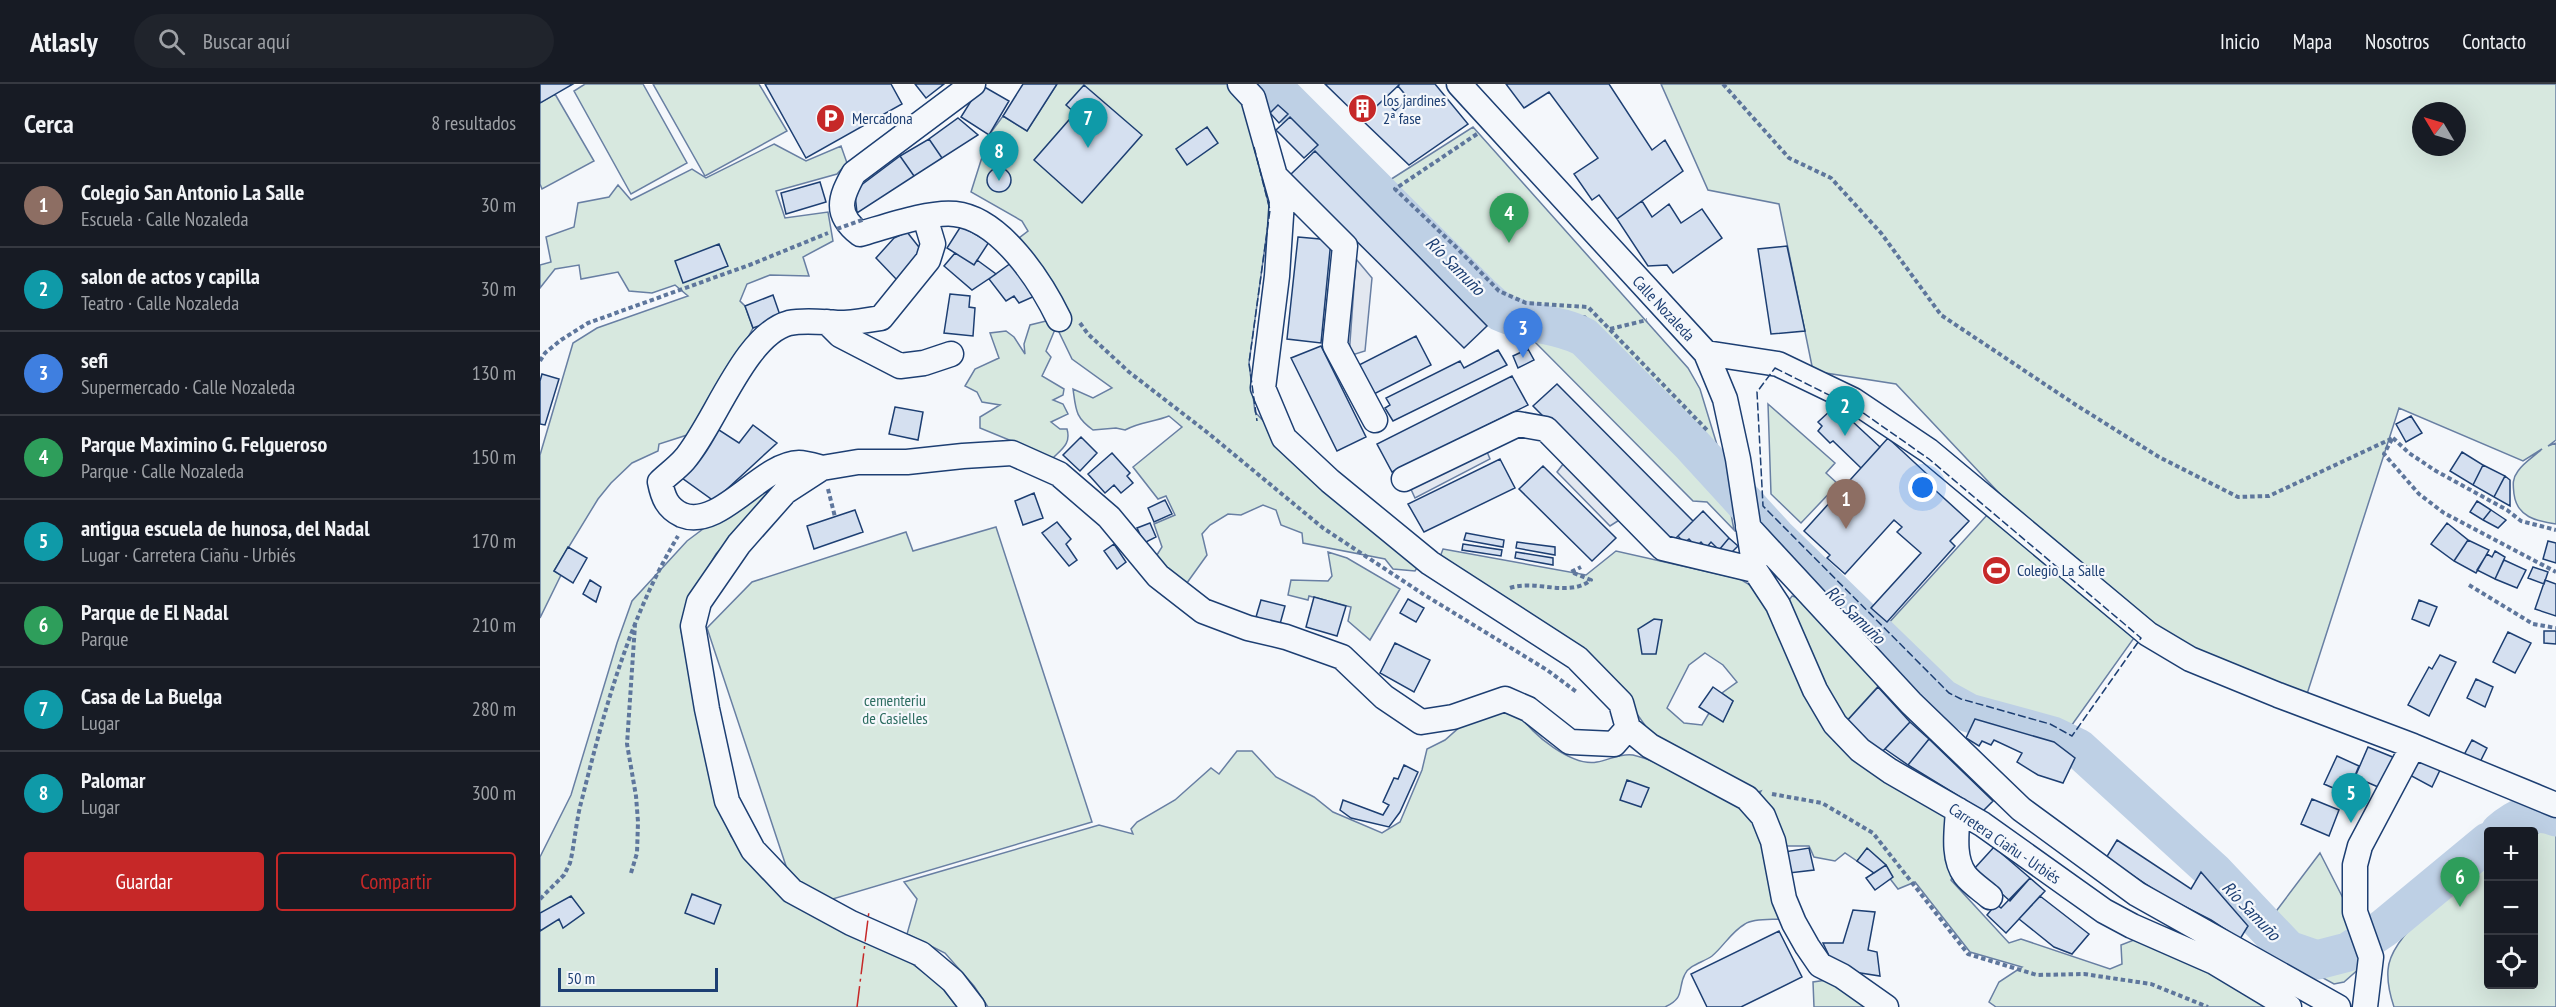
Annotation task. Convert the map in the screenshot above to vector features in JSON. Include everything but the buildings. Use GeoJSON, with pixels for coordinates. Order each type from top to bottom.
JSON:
{"type":"FeatureCollection","features":[{"type":"Feature","properties":{"kind":"street"},"geometry":{"type":"LineString","coordinates":[[973,84],[854,173],[842,194],[843,211],[851,227],[860,234],[910,219],[955,214],[981,223],[1022,261],[1067,317]]}},
{"type":"Feature","properties":{"kind":"street"},"geometry":{"type":"LineString","coordinates":[[1240,84],[1253,98],[1282,201],[1277,276],[1263,388],[1284,438],[1330,481],[1430,563],[1576,658],[1621,703],[1628,728],[1650,746],[1747,798],[1763,816],[1773,841],[1784,899],[1794,923],[1821,965],[1842,976],[1887,1007]]}},
{"type":"Feature","properties":{"kind":"street","name":"Calle Nozaleda"},"geometry":{"type":"LineString","coordinates":[[1459,84],[1706,353],[1725,399],[1748,527],[1760,577]]}},
{"type":"Feature","properties":{"kind":"street"},"geometry":{"type":"LineString","coordinates":[[1274,175],[1345,246],[1335,345],[1375,420]]}},
{"type":"Feature","properties":{"kind":"street"},"geometry":{"type":"LineString","coordinates":[[926,217],[933,244],[928,261],[895,304],[881,318],[846,323],[789,323],[771,332],[740,369],[722,402],[684,460],[660,482],[663,498],[673,511],[690,518],[707,515],[780,469],[798,463],[822,468],[858,462],[908,462],[1012,453],[1059,474],[1109,517],[1158,576],[1203,611],[1248,628],[1286,637],[1342,657],[1384,697],[1420,722],[1453,717],[1505,699],[1528,709],[1570,742],[1614,744],[1628,728]]}},
{"type":"Feature","properties":{"kind":"street"},"geometry":{"type":"LineString","coordinates":[[827,322],[840,335],[900,366],[924,363],[951,354]]}},
{"type":"Feature","properties":{"kind":"street"},"geometry":{"type":"LineString","coordinates":[[1706,353],[1778,364],[1853,400],[1929,451],[2148,634],[2190,659],[2413,746],[2556,805]]}},
{"type":"Feature","properties":{"kind":"street"},"geometry":{"type":"LineString","coordinates":[[1404,479],[1518,424],[1546,429],[1663,548],[1760,577]]}},
{"type":"Feature","properties":{"kind":"street"},"geometry":{"type":"LineString","coordinates":[[822,468],[785,492],[739,544],[699,602],[693,626],[707,709],[727,801],[753,850],[792,891],[851,923],[921,954],[953,981],[973,1007]]}},
{"type":"Feature","properties":{"kind":"street"},"geometry":{"type":"LineString","coordinates":[[1748,527],[1911,703],[2021,809],[2137,894],[2338,1007]]}},
{"type":"Feature","properties":{"kind":"street","name":"Carretera Ciañu - Urbiés"},"geometry":{"type":"LineString","coordinates":[[1760,577],[1778,605],[1815,690],[1835,724],[1860,750],[1890,771],[1982,824],[2104,911],[2132,926],[2214,962],[2289,1007]]}},
{"type":"Feature","properties":{"kind":"street"},"geometry":{"type":"LineString","coordinates":[[2365,1007],[2371,957],[2355,912],[2355,865],[2360,846],[2413,746]]}},
{"type":"Feature","properties":{"kind":"street"},"geometry":{"type":"LineString","coordinates":[[1958,810],[1956,843],[1960,866],[1965,875],[1990,897]]}},
{"type":"Feature","properties":{"kind":"path"},"geometry":{"type":"LineString","coordinates":[[1723,84],[1789,158],[1831,177],[1881,233],[1941,315],[2159,457],[2238,497],[2269,496],[2392,438]]}},
{"type":"Feature","properties":{"kind":"path"},"geometry":{"type":"LineString","coordinates":[[1495,123],[1395,189],[1499,291],[1526,303],[1588,307],[1715,438],[1733,434]]}},
{"type":"Feature","properties":{"kind":"path"},"geometry":{"type":"LineString","coordinates":[[540,361],[545,353],[561,340],[588,323],[752,264],[874,216]]}},
{"type":"Feature","properties":{"kind":"path"},"geometry":{"type":"LineString","coordinates":[[1610,329],[1647,320],[1664,308]]}},
{"type":"Feature","properties":{"kind":"path"},"geometry":{"type":"LineString","coordinates":[[1067,317],[1129,372],[1208,433],[1323,528],[1423,594],[1547,670],[1587,700]]}},
{"type":"Feature","properties":{"kind":"path"},"geometry":{"type":"LineString","coordinates":[[2392,438],[2409,453],[2488,502],[2507,510],[2521,521],[2556,530]]}},
{"type":"Feature","properties":{"kind":"path"},"geometry":{"type":"LineString","coordinates":[[2392,438],[2384,454],[2419,494],[2444,513],[2556,572]]}},
{"type":"Feature","properties":{"kind":"path"},"geometry":{"type":"LineString","coordinates":[[540,899],[564,875],[570,862],[596,741],[636,618],[655,577],[690,518]]}},
{"type":"Feature","properties":{"kind":"path"},"geometry":{"type":"LineString","coordinates":[[1484,599],[1517,585],[1574,589],[1591,580],[1571,572],[1581,567]]}},
{"type":"Feature","properties":{"kind":"path"},"geometry":{"type":"LineString","coordinates":[[2469,585],[2533,624],[2556,628]]}},
{"type":"Feature","properties":{"kind":"path"},"geometry":{"type":"LineString","coordinates":[[631,873],[637,853],[638,822],[627,744],[636,618]]}},
{"type":"Feature","properties":{"kind":"green space"},"geometry":{"type":"Polygon","coordinates":[[[585,84],[643,84],[687,163],[631,194],[574,91],[585,84]]]}},
{"type":"Feature","properties":{"kind":"green space"},"geometry":{"type":"Polygon","coordinates":[[[653,84],[759,84],[787,131],[705,176],[653,84]]]}},
{"type":"Feature","properties":{"kind":"green space"},"geometry":{"type":"Polygon","coordinates":[[[1057,84],[1228,84],[1238,96],[1245,110],[1270,210],[1249,363],[1255,412],[1301,462],[1419,565],[1415,571],[1393,569],[1385,559],[1303,543],[1302,533],[1281,525],[1276,510],[1263,505],[1241,515],[1228,514],[1210,525],[1202,534],[1207,555],[1184,587],[1155,558],[1162,547],[1154,524],[1175,515],[1166,496],[1158,499],[1133,467],[1182,427],[1169,416],[1125,430],[1116,428],[1093,430],[1083,421],[1076,408],[1073,389],[1093,398],[1112,388],[1072,359],[1015,241],[1028,231],[1022,221],[971,192],[989,135],[1003,116],[1027,131],[1057,84]]]}},
{"type":"Feature","properties":{"kind":"green space"},"geometry":{"type":"Polygon","coordinates":[[[1661,84],[2556,84],[2556,440],[2548,446],[2556,443],[2556,524],[2535,519],[2523,513],[2514,494],[2513,482],[2516,474],[2542,449],[2523,461],[2399,408],[2307,694],[2175,641],[2034,530],[1896,384],[1813,371],[1779,204],[1708,190],[1661,84]]]}},
{"type":"Feature","properties":{"kind":"green space"},"geometry":{"type":"Polygon","coordinates":[[[555,94],[594,161],[542,189],[540,184],[540,103],[555,94]]]}},
{"type":"Feature","properties":{"kind":"green space"},"geometry":{"type":"Polygon","coordinates":[[[1473,127],[1688,368],[1700,389],[1721,458],[1585,316],[1521,313],[1497,301],[1382,185],[1473,127]]]}},
{"type":"Feature","properties":{"kind":"green space"},"geometry":{"type":"Polygon","coordinates":[[[774,144],[806,161],[841,146],[847,163],[837,174],[776,191],[785,218],[828,212],[833,241],[803,257],[809,276],[770,275],[747,284],[740,301],[745,306],[753,328],[724,382],[687,435],[659,444],[658,451],[632,463],[598,499],[554,571],[561,575],[540,618],[540,455],[573,343],[597,328],[688,296],[675,285],[652,293],[629,291],[618,272],[581,279],[579,265],[555,269],[540,288],[540,265],[551,262],[546,237],[574,227],[578,203],[609,197],[618,185],[631,200],[692,169],[706,178],[774,144]]]}},
{"type":"Feature","properties":{"kind":"green space"},"geometry":{"type":"Polygon","coordinates":[[[1050,320],[1056,327],[1046,351],[1051,357],[1042,376],[1064,389],[1063,395],[1053,400],[1063,404],[1068,414],[1051,422],[1060,429],[1067,429],[1068,434],[1065,445],[1053,458],[980,428],[980,417],[1000,405],[982,402],[977,392],[965,386],[975,369],[999,358],[990,333],[1006,331],[1014,337],[1025,354],[1024,344],[1030,325],[1050,320]]]}},
{"type":"Feature","properties":{"kind":"green space"},"geometry":{"type":"Polygon","coordinates":[[[1522,329],[1577,333],[1725,481],[1734,530],[1707,502],[1693,501],[1522,329]]]}},
{"type":"Feature","properties":{"kind":"green space"},"geometry":{"type":"Polygon","coordinates":[[[1768,404],[1835,463],[1826,473],[1838,484],[1801,523],[1771,494],[1768,404]]]}},
{"type":"Feature","properties":{"kind":"green space"},"geometry":{"type":"Polygon","coordinates":[[[782,482],[716,554],[689,600],[681,630],[713,793],[731,836],[771,887],[805,911],[910,962],[940,985],[957,1007],[540,1007],[540,857],[571,795],[632,601],[687,541],[735,505],[782,482]]]}},
{"type":"Feature","properties":{"kind":"green space","name":"Colegio La Salle"},"geometry":{"type":"Polygon","coordinates":[[[1988,514],[2134,638],[2069,729],[2050,720],[1953,689],[1886,626],[1988,514]]]}},
{"type":"Feature","properties":{"kind":"green space","name":"cementeriu de Casielles"},"geometry":{"type":"Polygon","coordinates":[[[996,527],[1092,822],[826,901],[790,878],[707,628],[752,582],[906,532],[913,551],[996,527]]]}},
{"type":"Feature","properties":{"kind":"green space"},"geometry":{"type":"Polygon","coordinates":[[[1443,549],[1586,575],[1616,551],[1740,579],[1763,598],[1821,723],[1951,818],[1955,870],[1951,880],[2009,943],[2021,939],[2110,969],[2122,964],[2121,945],[2144,936],[2280,1007],[1996,1007],[1989,1002],[1999,982],[2022,967],[1970,952],[1915,882],[1898,889],[1867,849],[1857,861],[1845,853],[1835,861],[1814,857],[1809,846],[1784,846],[1755,802],[1761,791],[1755,793],[1654,738],[1625,697],[1440,557],[1443,549]],[[1705,653],[1689,665],[1667,708],[1684,723],[1702,725],[1709,713],[1723,721],[1733,701],[1722,693],[1737,682],[1723,665],[1705,653]]]}},
{"type":"Feature","properties":{"kind":"green space"},"geometry":{"type":"Polygon","coordinates":[[[1328,552],[1347,558],[1400,589],[1370,640],[1348,621],[1351,607],[1309,596],[1308,600],[1288,595],[1291,580],[1328,581],[1332,576],[1328,552]]]}},
{"type":"Feature","properties":{"kind":"green space"},"geometry":{"type":"Polygon","coordinates":[[[1792,596],[1799,598],[1881,683],[1845,723],[1805,641],[1789,600],[1792,596]]]}},
{"type":"Feature","properties":{"kind":"green space"},"geometry":{"type":"Polygon","coordinates":[[[1498,707],[1520,714],[1542,739],[1576,759],[1597,762],[1633,755],[1695,780],[1741,807],[1750,815],[1764,838],[1772,865],[1782,919],[1753,921],[1740,927],[1712,956],[1687,971],[1676,1000],[1665,1007],[988,1007],[974,986],[945,953],[907,934],[917,899],[904,882],[1099,825],[1133,834],[1131,829],[1137,822],[1175,800],[1211,768],[1219,774],[1237,751],[1252,751],[1276,777],[1314,797],[1333,812],[1382,833],[1400,822],[1422,770],[1427,749],[1445,740],[1461,726],[1498,707]]]}},
{"type":"Feature","properties":{"kind":"green space"},"geometry":{"type":"Polygon","coordinates":[[[2556,829],[2556,1007],[2394,1007],[2389,989],[2388,970],[2392,956],[2401,941],[2428,911],[2484,867],[2484,989],[2538,989],[2538,833],[2556,829]]]}},
{"type":"Feature","properties":{"kind":"green space"},"geometry":{"type":"Polygon","coordinates":[[[2320,853],[2345,902],[2361,967],[2344,982],[2334,984],[2323,978],[2311,964],[2311,948],[2282,934],[2277,930],[2271,918],[2320,853]]]}},
{"type":"Feature","properties":{"kind":"green space"},"geometry":{"type":"Polygon","coordinates":[[[1827,980],[1870,1007],[1814,1007],[1813,982],[1827,980]]]}},
{"type":"Feature","properties":{"kind":"shaded area"},"geometry":{"type":"Polygon","coordinates":[[[1356,259],[1372,278],[1365,351],[1349,356],[1356,259]]]}},
{"type":"Feature","properties":{"kind":"shaded area"},"geometry":{"type":"Polygon","coordinates":[[[1485,447],[1490,459],[1415,498],[1409,485],[1485,447]]]}},
{"type":"Feature","properties":{"kind":"shaded area"},"geometry":{"type":"Polygon","coordinates":[[[1567,459],[1624,517],[1610,526],[1557,472],[1567,459]]]}},
{"type":"Feature","properties":{"kind":"waterway","name":"Río Samuño"},"geometry":{"type":"LineString","coordinates":[[1270,84],[1497,309],[1511,316],[1564,329],[1584,337],[1692,445],[1776,537],[1942,698],[1969,713],[2053,736],[2078,748],[2214,872],[2288,950],[2317,960],[2348,952],[2384,928],[2484,845]]}},
{"type":"Feature","properties":{"kind":"waterway","name":"Río Samuño"},"geometry":{"type":"LineString","coordinates":[[2506,827],[2519,819],[2534,814],[2549,814],[2556,817]]}},
{"type":"Feature","properties":{"kind":"fence"},"geometry":{"type":"LineString","coordinates":[[1254,147],[1270,210],[1249,363],[1257,421]]}},
{"type":"Feature","properties":{"kind":"fence"},"geometry":{"type":"LineString","coordinates":[[1775,368],[1859,410],[1929,459],[2141,638],[2072,736],[2050,724],[1961,699],[1949,693],[1763,506],[1757,392],[1775,368]]}},
{"type":"Feature","properties":{"kind":"power"},"geometry":{"type":"LineString","coordinates":[[857,1007],[869,911]]}},
{"type":"Feature","properties":{"kind":"place","name":"los jardines 2ª fase"},"geometry":{"type":"Point","coordinates":[1362,109]}},
{"type":"Feature","properties":{"kind":"place","name":"Mercadona"},"geometry":{"type":"Point","coordinates":[831,118]}},
{"type":"Feature","properties":{"kind":"place","name":"Casa de La Buelga"},"geometry":{"type":"Point","coordinates":[1088,148]}},
{"type":"Feature","properties":{"kind":"place","name":"Palomar"},"geometry":{"type":"Point","coordinates":[999,181]}},
{"type":"Feature","properties":{"kind":"place","name":"Parque Maximino G. Felgueroso"},"geometry":{"type":"Point","coordinates":[1509,243]}},
{"type":"Feature","properties":{"kind":"place","name":"sefi"},"geometry":{"type":"Point","coordinates":[1523,358]}},
{"type":"Feature","properties":{"kind":"place","name":"salon de actos y capilla"},"geometry":{"type":"Point","coordinates":[1845,436]}},
{"type":"Feature","properties":{"kind":"place","name":"Colegio San Antonio La Salle"},"geometry":{"type":"Point","coordinates":[1846,529]}},
{"type":"Feature","properties":{"kind":"place","name":"Colegio La Salle"},"geometry":{"type":"Point","coordinates":[1996,570]}},
{"type":"Feature","properties":{"kind":"place","name":"antigua escuela de hunosa, del Nadal"},"geometry":{"type":"Point","coordinates":[2351,823]}},
{"type":"Feature","properties":{"kind":"place","name":"Parque de El Nadal"},"geometry":{"type":"Point","coordinates":[2460,907]}}]}
